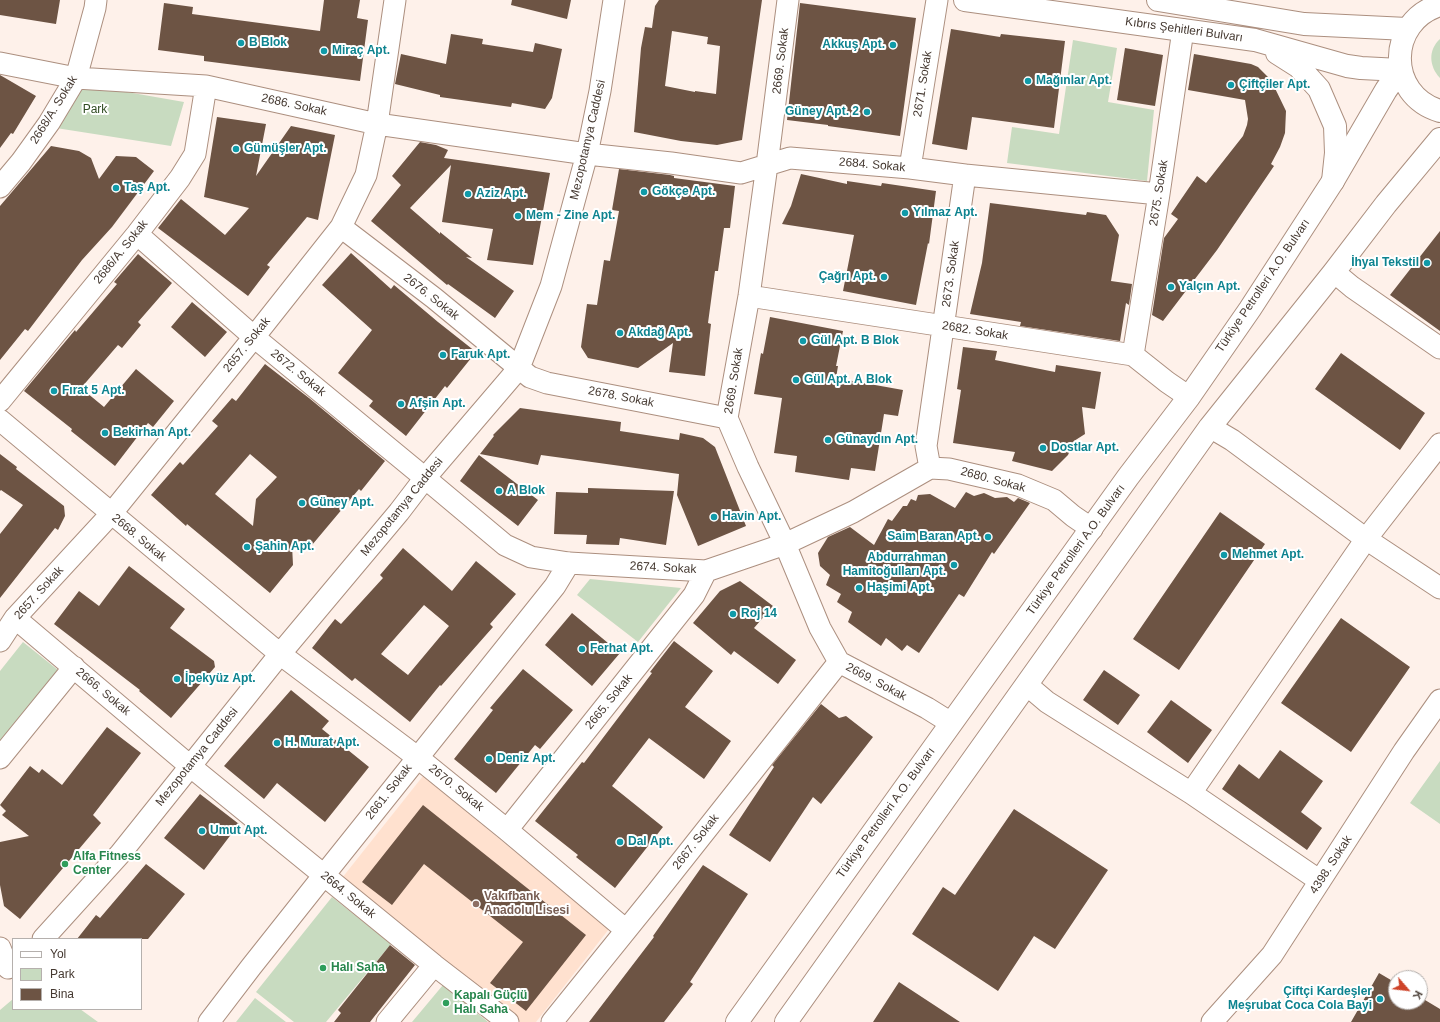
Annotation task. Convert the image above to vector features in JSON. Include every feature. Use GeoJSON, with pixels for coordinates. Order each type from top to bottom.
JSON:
{"type":"FeatureCollection","features":[{"type":"Feature","properties":{"kind":"main road","name":"Kıbrıs Şehitleri Bulvarı"},"geometry":{"type":"LineString","coordinates":[[965,0],[1255,40],[1347,66],[1400,70]]}},
{"type":"Feature","properties":{"kind":"main road","name":"Kıbrıs Şehitleri Bulvarı"},"geometry":{"type":"LineString","coordinates":[[1170,1],[1304,24],[1407,29]]}},
{"type":"Feature","properties":{"kind":"main road"},"geometry":{"type":"LineString","coordinates":[[1435,3],[1418,16],[1407,29],[1399,56],[1400,70],[1408,88],[1418,100],[1432,109],[1440,111]]}},
{"type":"Feature","properties":{"kind":"main road"},"geometry":{"type":"LineString","coordinates":[[1255,40],[1299,67],[1320,89],[1335,126],[1336,153],[1333,181]]}},
{"type":"Feature","properties":{"kind":"main road","name":"Türkiye Petrolleri A.O. Bulvarı"},"geometry":{"type":"LineString","coordinates":[[737,1022],[1128,477],[1189,397],[1250,309],[1333,181],[1386,90],[1400,70]]}},
{"type":"Feature","properties":{"kind":"main road"},"geometry":{"type":"LineString","coordinates":[[786,1022],[1210,427],[1334,272],[1386,204],[1440,139]]}},
{"type":"Feature","properties":{"kind":"street","name":"2668/A. Sokak"},"geometry":{"type":"LineString","coordinates":[[0,187],[21,162],[49,123],[76,78],[96,0]]}},
{"type":"Feature","properties":{"kind":"street","name":"2657. Sokak"},"geometry":{"type":"LineString","coordinates":[[0,641],[16,618],[111,514],[341,227],[366,175],[377,124],[395,0]]}},
{"type":"Feature","properties":{"kind":"street","name":"Mezopotamya Caddesi"},"geometry":{"type":"LineString","coordinates":[[44,938],[120,854],[280,654],[399,512],[425,478],[519,368],[551,286],[587,154],[600,92],[614,0]]}},
{"type":"Feature","properties":{"kind":"street","name":"2669. Sokak"},"geometry":{"type":"LineString","coordinates":[[788,0],[749,296],[727,418],[748,467],[785,544],[820,628],[839,662],[927,708],[951,723]]}},
{"type":"Feature","properties":{"kind":"street","name":"2671. Sokak"},"geometry":{"type":"LineString","coordinates":[[910,168],[937,0]]}},
{"type":"Feature","properties":{"kind":"street","name":"2675. Sokak"},"geometry":{"type":"LineString","coordinates":[[1133,355],[1159,194],[1183,30]]}},
{"type":"Feature","properties":{"kind":"street","name":"2686. Sokak"},"geometry":{"type":"LineString","coordinates":[[0,63],[76,78],[206,86],[377,124],[587,154]]}},
{"type":"Feature","properties":{"kind":"street","name":"2686/A. Sokak"},"geometry":{"type":"LineString","coordinates":[[0,401],[137,234],[180,178],[195,154],[206,86]]}},
{"type":"Feature","properties":{"kind":"street","name":"2684. Sokak"},"geometry":{"type":"LineString","coordinates":[[587,154],[741,172],[790,158],[910,168],[965,175],[1159,194]]}},
{"type":"Feature","properties":{"kind":"street","name":"2673. Sokak"},"geometry":{"type":"LineString","coordinates":[[930,468],[926,446],[965,175]]}},
{"type":"Feature","properties":{"kind":"street","name":"2676. Sokak"},"geometry":{"type":"LineString","coordinates":[[341,227],[434,298],[519,368]]}},
{"type":"Feature","properties":{"kind":"street","name":"2672. Sokak"},"geometry":{"type":"LineString","coordinates":[[137,234],[254,337],[425,478]]}},
{"type":"Feature","properties":{"kind":"street"},"geometry":{"type":"LineString","coordinates":[[1334,272],[1352,287],[1440,348]]}},
{"type":"Feature","properties":{"kind":"street","name":"2682. Sokak"},"geometry":{"type":"LineString","coordinates":[[749,296],[1133,355],[1189,397]]}},
{"type":"Feature","properties":{"kind":"street","name":"2678. Sokak"},"geometry":{"type":"LineString","coordinates":[[519,368],[530,377],[546,383],[727,418]]}},
{"type":"Feature","properties":{"kind":"street","name":"2668. Sokak"},"geometry":{"type":"LineString","coordinates":[[0,420],[280,654]]}},
{"type":"Feature","properties":{"kind":"street"},"geometry":{"type":"LineString","coordinates":[[1210,427],[1232,440],[1366,539],[1440,588]]}},
{"type":"Feature","properties":{"kind":"street"},"geometry":{"type":"LineString","coordinates":[[1191,793],[1366,539],[1440,444]]}},
{"type":"Feature","properties":{"kind":"street","name":"2680. Sokak"},"geometry":{"type":"LineString","coordinates":[[930,468],[949,469],[1018,485],[1054,500],[1092,529]]}},
{"type":"Feature","properties":{"kind":"street","name":"2674. Sokak"},"geometry":{"type":"LineString","coordinates":[[425,478],[505,545],[531,557],[569,563],[706,571],[785,544],[853,512],[930,468]]}},
{"type":"Feature","properties":{"kind":"street","name":"2661. Sokak"},"geometry":{"type":"LineString","coordinates":[[209,1022],[417,757],[555,586],[569,563]]}},
{"type":"Feature","properties":{"kind":"street","name":"2665. Sokak"},"geometry":{"type":"LineString","coordinates":[[507,830],[694,596],[706,571]]}},
{"type":"Feature","properties":{"kind":"street","name":"2666. Sokak"},"geometry":{"type":"LineString","coordinates":[[16,618],[190,766]]}},
{"type":"Feature","properties":{"kind":"street","name":"2670. Sokak"},"geometry":{"type":"LineString","coordinates":[[280,654],[417,757],[626,930]]}},
{"type":"Feature","properties":{"kind":"street","name":"2667. Sokak"},"geometry":{"type":"LineString","coordinates":[[552,1022],[839,662]]}},
{"type":"Feature","properties":{"kind":"street"},"geometry":{"type":"LineString","coordinates":[[0,758],[74,667]]}},
{"type":"Feature","properties":{"kind":"street"},"geometry":{"type":"LineString","coordinates":[[1027,685],[1047,702],[1191,793],[1320,881]]}},
{"type":"Feature","properties":{"kind":"street","name":"4398. Sokak"},"geometry":{"type":"LineString","coordinates":[[1212,1022],[1272,954],[1404,751],[1440,700]]}},
{"type":"Feature","properties":{"kind":"street","name":"2664. Sokak"},"geometry":{"type":"LineString","coordinates":[[190,766],[434,965],[508,1022]]}},
{"type":"Feature","properties":{"kind":"street"},"geometry":{"type":"LineString","coordinates":[[0,948],[7,968]]}},
{"type":"Feature","properties":{"kind":"street"},"geometry":{"type":"LineString","coordinates":[[387,1022],[434,965]]}},
{"type":"Feature","properties":{"kind":"shaded area","name":"Vakıfbank Anadolu Lisesi"},"geometry":{"type":"Polygon","coordinates":[[[423,776],[609,929],[536,1022],[520,1022],[342,878],[423,776]]]}},
{"type":"Feature","properties":{"kind":"green space"},"geometry":{"type":"Polygon","coordinates":[[[1440,39],[1440,78],[1436,73],[1431,58],[1433,48],[1440,39]]]}},
{"type":"Feature","properties":{"kind":"green space"},"geometry":{"type":"Polygon","coordinates":[[[1073,40],[1117,48],[1108,102],[1154,110],[1147,181],[1007,163],[1012,127],[1059,134],[1073,40]]]}},
{"type":"Feature","properties":{"kind":"green space","name":"Park"},"geometry":{"type":"Polygon","coordinates":[[[81,84],[184,102],[171,146],[56,128],[81,84]]]}},
{"type":"Feature","properties":{"kind":"green space"},"geometry":{"type":"Polygon","coordinates":[[[590,579],[681,588],[638,642],[577,595],[590,579]]]}},
{"type":"Feature","properties":{"kind":"green space"},"geometry":{"type":"Polygon","coordinates":[[[23,642],[58,670],[0,743],[0,671],[23,642]]]}},
{"type":"Feature","properties":{"kind":"green space"},"geometry":{"type":"Polygon","coordinates":[[[1440,761],[1440,824],[1410,803],[1440,761]]]}},
{"type":"Feature","properties":{"kind":"green space","name":"Halı Saha"},"geometry":{"type":"Polygon","coordinates":[[[332,897],[391,944],[326,1022],[294,1022],[256,992],[332,897]]]}},
{"type":"Feature","properties":{"kind":"green space","name":"Kapalı Güçlü Halı Saha"},"geometry":{"type":"Polygon","coordinates":[[[443,985],[488,1022],[412,1022],[443,985]]]}},
{"type":"Feature","properties":{"kind":"green space"},"geometry":{"type":"Polygon","coordinates":[[[255,998],[286,1022],[236,1022],[255,998]]]}},
{"type":"Feature","properties":{"kind":"green space"},"geometry":{"type":"Polygon","coordinates":[[[12,1000],[12,1010],[81,1010],[98,1022],[0,1022],[0,1010],[12,1000]]]}},
{"type":"Feature","properties":{"kind":"building"},"geometry":{"type":"Polygon","coordinates":[[[0,0],[60,0],[56,24],[0,15],[0,0]]]}},
{"type":"Feature","properties":{"kind":"building"},"geometry":{"type":"Polygon","coordinates":[[[324,0],[360,0],[357,18],[368,20],[360,81],[204,61],[204,56],[158,50],[164,3],[193,7],[192,14],[320,31],[324,0]]]}},
{"type":"Feature","properties":{"kind":"building"},"geometry":{"type":"Polygon","coordinates":[[[512,0],[571,0],[567,19],[511,5],[512,0]]]}},
{"type":"Feature","properties":{"kind":"building"},"geometry":{"type":"Polygon","coordinates":[[[659,0],[762,0],[742,140],[717,145],[681,141],[634,132],[641,48],[645,27],[652,28],[655,6],[659,0]],[[672,31],[665,86],[695,92],[716,94],[720,46],[707,44],[708,37],[672,31]]]}},
{"type":"Feature","properties":{"kind":"building"},"geometry":{"type":"Polygon","coordinates":[[[800,3],[916,18],[900,136],[787,120],[800,3]]]}},
{"type":"Feature","properties":{"kind":"building"},"geometry":{"type":"Polygon","coordinates":[[[951,29],[1000,37],[1001,34],[1065,41],[1054,128],[972,117],[967,150],[932,144],[951,29]]]}},
{"type":"Feature","properties":{"kind":"building"},"geometry":{"type":"Polygon","coordinates":[[[451,34],[483,39],[482,44],[533,52],[535,43],[562,49],[552,98],[545,109],[512,103],[511,107],[440,97],[440,95],[395,84],[401,54],[446,64],[451,34]]]}},
{"type":"Feature","properties":{"kind":"building"},"geometry":{"type":"Polygon","coordinates":[[[1125,48],[1163,55],[1155,106],[1117,100],[1125,48]]]}},
{"type":"Feature","properties":{"kind":"building"},"geometry":{"type":"Polygon","coordinates":[[[1194,54],[1251,64],[1258,67],[1271,80],[1286,111],[1285,133],[1280,147],[1271,164],[1274,166],[1217,250],[1163,321],[1152,315],[1164,238],[1178,219],[1171,214],[1197,176],[1206,183],[1243,136],[1248,119],[1245,100],[1188,90],[1194,54]]]}},
{"type":"Feature","properties":{"kind":"building"},"geometry":{"type":"Polygon","coordinates":[[[0,75],[36,96],[13,134],[11,133],[0,148],[0,75]]]}},
{"type":"Feature","properties":{"kind":"building"},"geometry":{"type":"Polygon","coordinates":[[[217,117],[266,124],[256,176],[291,126],[335,135],[318,220],[307,217],[267,265],[270,267],[248,296],[158,228],[181,199],[225,235],[249,208],[204,197],[217,117]]]}},
{"type":"Feature","properties":{"kind":"building"},"geometry":{"type":"Polygon","coordinates":[[[420,142],[436,145],[448,150],[444,158],[550,173],[533,265],[487,260],[493,229],[442,222],[451,165],[410,208],[440,234],[440,232],[472,258],[466,257],[514,291],[495,318],[448,284],[447,285],[371,221],[401,185],[392,176],[420,142]]]}},
{"type":"Feature","properties":{"kind":"building"},"geometry":{"type":"Polygon","coordinates":[[[51,146],[79,151],[91,158],[99,179],[116,156],[136,157],[154,171],[112,227],[82,260],[28,331],[25,329],[0,360],[0,206],[51,146]]]}},
{"type":"Feature","properties":{"kind":"building"},"geometry":{"type":"Polygon","coordinates":[[[619,169],[670,175],[674,176],[674,178],[735,186],[730,228],[724,228],[718,271],[715,271],[708,323],[711,324],[705,376],[669,372],[673,343],[638,368],[588,358],[581,347],[587,304],[597,305],[604,260],[610,261],[619,211],[612,210],[619,169]]]}},
{"type":"Feature","properties":{"kind":"building"},"geometry":{"type":"Polygon","coordinates":[[[801,174],[847,184],[847,181],[881,186],[882,183],[936,191],[929,244],[928,243],[916,305],[843,291],[854,235],[782,224],[791,206],[801,174]]]}},
{"type":"Feature","properties":{"kind":"building"},"geometry":{"type":"Polygon","coordinates":[[[990,203],[1086,215],[1087,212],[1106,215],[1119,235],[1111,281],[1132,284],[1129,305],[1126,303],[1120,341],[1020,326],[1021,322],[970,314],[982,263],[990,203]]]}},
{"type":"Feature","properties":{"kind":"building","name":"İhyal Tekstil"},"geometry":{"type":"Polygon","coordinates":[[[1440,231],[1440,331],[1390,295],[1440,231]]]}},
{"type":"Feature","properties":{"kind":"building"},"geometry":{"type":"Polygon","coordinates":[[[351,253],[391,289],[394,285],[476,352],[447,388],[445,386],[406,436],[369,406],[373,401],[338,373],[372,330],[322,285],[351,253]]]}},
{"type":"Feature","properties":{"kind":"building"},"geometry":{"type":"Polygon","coordinates":[[[138,254],[172,283],[138,322],[141,325],[122,348],[118,345],[81,388],[104,407],[136,369],[174,401],[153,427],[148,423],[115,466],[71,431],[72,429],[24,391],[75,330],[76,332],[117,284],[114,282],[138,254]]]}},
{"type":"Feature","properties":{"kind":"building"},"geometry":{"type":"Polygon","coordinates":[[[192,302],[227,332],[205,357],[171,327],[192,302]]]}},
{"type":"Feature","properties":{"kind":"building"},"geometry":{"type":"Polygon","coordinates":[[[770,317],[843,331],[836,366],[838,366],[836,378],[903,390],[898,416],[884,414],[875,471],[851,468],[849,480],[795,472],[797,456],[774,453],[782,398],[754,394],[761,353],[763,354],[770,317]]]}},
{"type":"Feature","properties":{"kind":"building"},"geometry":{"type":"Polygon","coordinates":[[[963,347],[997,351],[995,360],[1055,372],[1056,365],[1101,372],[1095,409],[1082,407],[1085,434],[1074,441],[1068,455],[1052,471],[1012,461],[1015,452],[953,443],[961,390],[957,389],[963,347]]]}},
{"type":"Feature","properties":{"kind":"building"},"geometry":{"type":"Polygon","coordinates":[[[1341,353],[1425,413],[1400,450],[1315,389],[1341,353]]]}},
{"type":"Feature","properties":{"kind":"building"},"geometry":{"type":"Polygon","coordinates":[[[265,364],[309,398],[385,461],[361,491],[359,489],[312,545],[292,545],[293,565],[270,593],[187,524],[186,526],[151,495],[180,462],[183,465],[218,426],[212,421],[232,398],[236,401],[265,364]],[[250,454],[215,494],[253,526],[256,499],[277,477],[250,454]]]}},
{"type":"Feature","properties":{"kind":"building"},"geometry":{"type":"Polygon","coordinates":[[[520,408],[621,422],[620,431],[679,440],[680,433],[703,438],[715,447],[746,526],[698,546],[677,495],[679,474],[541,455],[538,465],[480,454],[494,436],[493,435],[520,408]]]}},
{"type":"Feature","properties":{"kind":"building"},"geometry":{"type":"Polygon","coordinates":[[[0,454],[17,467],[16,469],[64,506],[65,516],[58,530],[55,528],[0,598],[0,534],[23,505],[1,490],[0,491],[0,454]]]}},
{"type":"Feature","properties":{"kind":"building","name":"A Blok"},"geometry":{"type":"Polygon","coordinates":[[[479,455],[538,500],[518,526],[460,481],[479,455]]]}},
{"type":"Feature","properties":{"kind":"building"},"geometry":{"type":"Polygon","coordinates":[[[588,488],[674,491],[666,545],[620,538],[619,545],[586,544],[587,535],[554,534],[556,492],[588,493],[588,488]]]}},
{"type":"Feature","properties":{"kind":"building"},"geometry":{"type":"Polygon","coordinates":[[[966,492],[974,496],[984,493],[995,498],[1007,497],[1014,502],[1018,498],[1030,503],[994,554],[992,552],[964,597],[959,594],[919,653],[907,645],[902,651],[886,638],[881,646],[848,622],[852,612],[837,602],[841,594],[826,585],[830,575],[820,566],[818,553],[828,537],[850,527],[874,545],[888,519],[892,521],[903,506],[907,506],[911,499],[916,501],[918,495],[930,494],[955,508],[966,492]]]}},
{"type":"Feature","properties":{"kind":"building"},"geometry":{"type":"Polygon","coordinates":[[[1220,512],[1265,544],[1179,670],[1133,639],[1220,512]]]}},
{"type":"Feature","properties":{"kind":"building"},"geometry":{"type":"Polygon","coordinates":[[[403,548],[452,591],[476,561],[516,594],[490,624],[493,627],[441,686],[440,685],[410,722],[355,678],[352,681],[312,648],[335,619],[341,624],[383,578],[380,575],[403,548]],[[424,605],[381,654],[408,675],[449,626],[424,605]]]}},
{"type":"Feature","properties":{"kind":"building"},"geometry":{"type":"Polygon","coordinates":[[[129,566],[185,609],[170,628],[214,661],[215,667],[171,718],[139,691],[140,690],[54,624],[79,591],[99,606],[129,566]]]}},
{"type":"Feature","properties":{"kind":"building","name":"Roj 14"},"geometry":{"type":"Polygon","coordinates":[[[740,581],[773,606],[754,628],[796,660],[778,684],[734,651],[731,655],[693,623],[720,591],[740,581]]]}},
{"type":"Feature","properties":{"kind":"building","name":"Ferhat Apt."},"geometry":{"type":"Polygon","coordinates":[[[572,613],[620,653],[592,686],[545,645],[572,613]]]}},
{"type":"Feature","properties":{"kind":"building"},"geometry":{"type":"Polygon","coordinates":[[[1341,618],[1410,667],[1351,752],[1281,703],[1341,618]]]}},
{"type":"Feature","properties":{"kind":"building"},"geometry":{"type":"Polygon","coordinates":[[[674,641],[713,671],[685,707],[731,741],[704,779],[649,738],[612,786],[663,827],[615,888],[576,857],[578,855],[535,821],[582,762],[584,763],[652,673],[650,672],[674,641]]]}},
{"type":"Feature","properties":{"kind":"building"},"geometry":{"type":"Polygon","coordinates":[[[523,669],[573,710],[540,749],[535,745],[496,793],[454,759],[493,710],[490,708],[523,669]]]}},
{"type":"Feature","properties":{"kind":"building"},"geometry":{"type":"Polygon","coordinates":[[[1104,670],[1140,695],[1118,725],[1083,700],[1104,670]]]}},
{"type":"Feature","properties":{"kind":"building"},"geometry":{"type":"Polygon","coordinates":[[[291,690],[329,721],[322,729],[369,767],[325,822],[277,783],[264,799],[224,766],[291,690]]]}},
{"type":"Feature","properties":{"kind":"building"},"geometry":{"type":"Polygon","coordinates":[[[1171,700],[1212,730],[1188,763],[1147,732],[1171,700]]]}},
{"type":"Feature","properties":{"kind":"building"},"geometry":{"type":"Polygon","coordinates":[[[821,704],[839,718],[846,716],[873,737],[821,804],[813,797],[770,862],[729,835],[774,767],[772,765],[821,704]]]}},
{"type":"Feature","properties":{"kind":"building"},"geometry":{"type":"Polygon","coordinates":[[[107,727],[141,753],[93,815],[101,823],[20,919],[4,906],[0,885],[0,842],[29,836],[2,815],[6,811],[0,805],[30,766],[39,773],[42,769],[62,785],[107,727]]]}},
{"type":"Feature","properties":{"kind":"building"},"geometry":{"type":"Polygon","coordinates":[[[1280,750],[1323,781],[1301,812],[1322,828],[1307,850],[1222,789],[1239,764],[1259,779],[1280,750]]]}},
{"type":"Feature","properties":{"kind":"building","name":"Umut Apt."},"geometry":{"type":"Polygon","coordinates":[[[200,794],[239,824],[204,870],[164,838],[200,794]]]}},
{"type":"Feature","properties":{"kind":"building"},"geometry":{"type":"Polygon","coordinates":[[[423,805],[586,935],[526,1011],[490,983],[523,942],[424,864],[392,905],[362,882],[423,805]]]}},
{"type":"Feature","properties":{"kind":"building"},"geometry":{"type":"Polygon","coordinates":[[[1014,809],[1108,870],[1055,949],[1034,936],[998,991],[912,934],[943,887],[955,895],[1014,809]]]}},
{"type":"Feature","properties":{"kind":"building"},"geometry":{"type":"Polygon","coordinates":[[[146,864],[185,894],[148,939],[78,938],[96,915],[100,918],[146,864]]]}},
{"type":"Feature","properties":{"kind":"building"},"geometry":{"type":"Polygon","coordinates":[[[703,865],[748,894],[690,982],[693,984],[664,1022],[589,1022],[654,937],[653,936],[703,865]]]}},
{"type":"Feature","properties":{"kind":"building"},"geometry":{"type":"Polygon","coordinates":[[[390,945],[415,965],[370,1022],[334,1022],[341,1013],[338,1010],[390,945]]]}},
{"type":"Feature","properties":{"kind":"building","name":"Çiftçi Kardeşler Meşrubat Coca Cola Bayi"},"geometry":{"type":"Polygon","coordinates":[[[1379,973],[1388,978],[1388,1010],[1428,1010],[1428,1002],[1440,1009],[1440,1022],[1351,1022],[1379,973]]]}},
{"type":"Feature","properties":{"kind":"building"},"geometry":{"type":"Polygon","coordinates":[[[899,982],[960,1022],[873,1022],[899,982]]]}},
{"type":"Feature","properties":{"kind":"place","name":"B Blok"},"geometry":{"type":"Point","coordinates":[241,43]}},
{"type":"Feature","properties":{"kind":"place","name":"Akkuş Apt."},"geometry":{"type":"Point","coordinates":[893,45]}},
{"type":"Feature","properties":{"kind":"place","name":"Miraç Apt."},"geometry":{"type":"Point","coordinates":[324,51]}},
{"type":"Feature","properties":{"kind":"place","name":"Mağınlar Apt."},"geometry":{"type":"Point","coordinates":[1028,81]}},
{"type":"Feature","properties":{"kind":"place","name":"Çiftçiler Apt."},"geometry":{"type":"Point","coordinates":[1231,85]}},
{"type":"Feature","properties":{"kind":"place","name":"Güney Apt. 2"},"geometry":{"type":"Point","coordinates":[867,112]}},
{"type":"Feature","properties":{"kind":"place","name":"Gümüşler Apt."},"geometry":{"type":"Point","coordinates":[236,149]}},
{"type":"Feature","properties":{"kind":"place","name":"Taş Apt."},"geometry":{"type":"Point","coordinates":[116,188]}},
{"type":"Feature","properties":{"kind":"place","name":"Gökçe Apt."},"geometry":{"type":"Point","coordinates":[644,192]}},
{"type":"Feature","properties":{"kind":"place","name":"Aziz Apt."},"geometry":{"type":"Point","coordinates":[468,194]}},
{"type":"Feature","properties":{"kind":"place","name":"Yılmaz Apt."},"geometry":{"type":"Point","coordinates":[905,213]}},
{"type":"Feature","properties":{"kind":"place","name":"Mem - Zine Apt."},"geometry":{"type":"Point","coordinates":[518,216]}},
{"type":"Feature","properties":{"kind":"place","name":"İhyal Tekstil"},"geometry":{"type":"Point","coordinates":[1427,263]}},
{"type":"Feature","properties":{"kind":"place","name":"Çağrı Apt."},"geometry":{"type":"Point","coordinates":[884,277]}},
{"type":"Feature","properties":{"kind":"place","name":"Yalçın Apt."},"geometry":{"type":"Point","coordinates":[1171,287]}},
{"type":"Feature","properties":{"kind":"place","name":"Akdağ Apt."},"geometry":{"type":"Point","coordinates":[620,333]}},
{"type":"Feature","properties":{"kind":"place","name":"Gül Apt. B Blok"},"geometry":{"type":"Point","coordinates":[803,341]}},
{"type":"Feature","properties":{"kind":"place","name":"Faruk Apt."},"geometry":{"type":"Point","coordinates":[443,355]}},
{"type":"Feature","properties":{"kind":"place","name":"Gül Apt. A Blok"},"geometry":{"type":"Point","coordinates":[796,380]}},
{"type":"Feature","properties":{"kind":"place","name":"Fırat 5 Apt."},"geometry":{"type":"Point","coordinates":[54,391]}},
{"type":"Feature","properties":{"kind":"place","name":"Afşin Apt."},"geometry":{"type":"Point","coordinates":[401,404]}},
{"type":"Feature","properties":{"kind":"place","name":"Bekirhan Apt."},"geometry":{"type":"Point","coordinates":[105,433]}},
{"type":"Feature","properties":{"kind":"place","name":"Günaydın Apt."},"geometry":{"type":"Point","coordinates":[828,440]}},
{"type":"Feature","properties":{"kind":"place","name":"Dostlar Apt."},"geometry":{"type":"Point","coordinates":[1043,448]}},
{"type":"Feature","properties":{"kind":"place","name":"A Blok"},"geometry":{"type":"Point","coordinates":[499,491]}},
{"type":"Feature","properties":{"kind":"place","name":"Güney Apt."},"geometry":{"type":"Point","coordinates":[302,503]}},
{"type":"Feature","properties":{"kind":"place","name":"Havin Apt."},"geometry":{"type":"Point","coordinates":[714,517]}},
{"type":"Feature","properties":{"kind":"place","name":"Saim Baran Apt."},"geometry":{"type":"Point","coordinates":[988,537]}},
{"type":"Feature","properties":{"kind":"place","name":"Şahin Apt."},"geometry":{"type":"Point","coordinates":[247,547]}},
{"type":"Feature","properties":{"kind":"place","name":"Mehmet Apt."},"geometry":{"type":"Point","coordinates":[1224,555]}},
{"type":"Feature","properties":{"kind":"place","name":"Abdurrahman Hamitoğulları Apt."},"geometry":{"type":"Point","coordinates":[954,565]}},
{"type":"Feature","properties":{"kind":"place","name":"Haşimi Apt."},"geometry":{"type":"Point","coordinates":[859,588]}},
{"type":"Feature","properties":{"kind":"place","name":"Roj 14"},"geometry":{"type":"Point","coordinates":[733,614]}},
{"type":"Feature","properties":{"kind":"place","name":"Ferhat Apt."},"geometry":{"type":"Point","coordinates":[582,649]}},
{"type":"Feature","properties":{"kind":"place","name":"İpekyüz Apt."},"geometry":{"type":"Point","coordinates":[177,679]}},
{"type":"Feature","properties":{"kind":"place","name":"H. Murat Apt."},"geometry":{"type":"Point","coordinates":[277,743]}},
{"type":"Feature","properties":{"kind":"place","name":"Deniz Apt."},"geometry":{"type":"Point","coordinates":[489,759]}},
{"type":"Feature","properties":{"kind":"place","name":"Umut Apt."},"geometry":{"type":"Point","coordinates":[202,831]}},
{"type":"Feature","properties":{"kind":"place","name":"Dal Apt."},"geometry":{"type":"Point","coordinates":[620,842]}},
{"type":"Feature","properties":{"kind":"place","name":"Alfa Fitness Center"},"geometry":{"type":"Point","coordinates":[65,864]}},
{"type":"Feature","properties":{"kind":"place","name":"Vakıfbank Anadolu Lisesi"},"geometry":{"type":"Point","coordinates":[476,904]}},
{"type":"Feature","properties":{"kind":"place","name":"Halı Saha"},"geometry":{"type":"Point","coordinates":[323,968]}},
{"type":"Feature","properties":{"kind":"place","name":"Çiftçi Kardeşler Meşrubat Coca Cola Bayi"},"geometry":{"type":"Point","coordinates":[1380,999]}},
{"type":"Feature","properties":{"kind":"place","name":"Kapalı Güçlü Halı Saha"},"geometry":{"type":"Point","coordinates":[446,1003]}}]}
